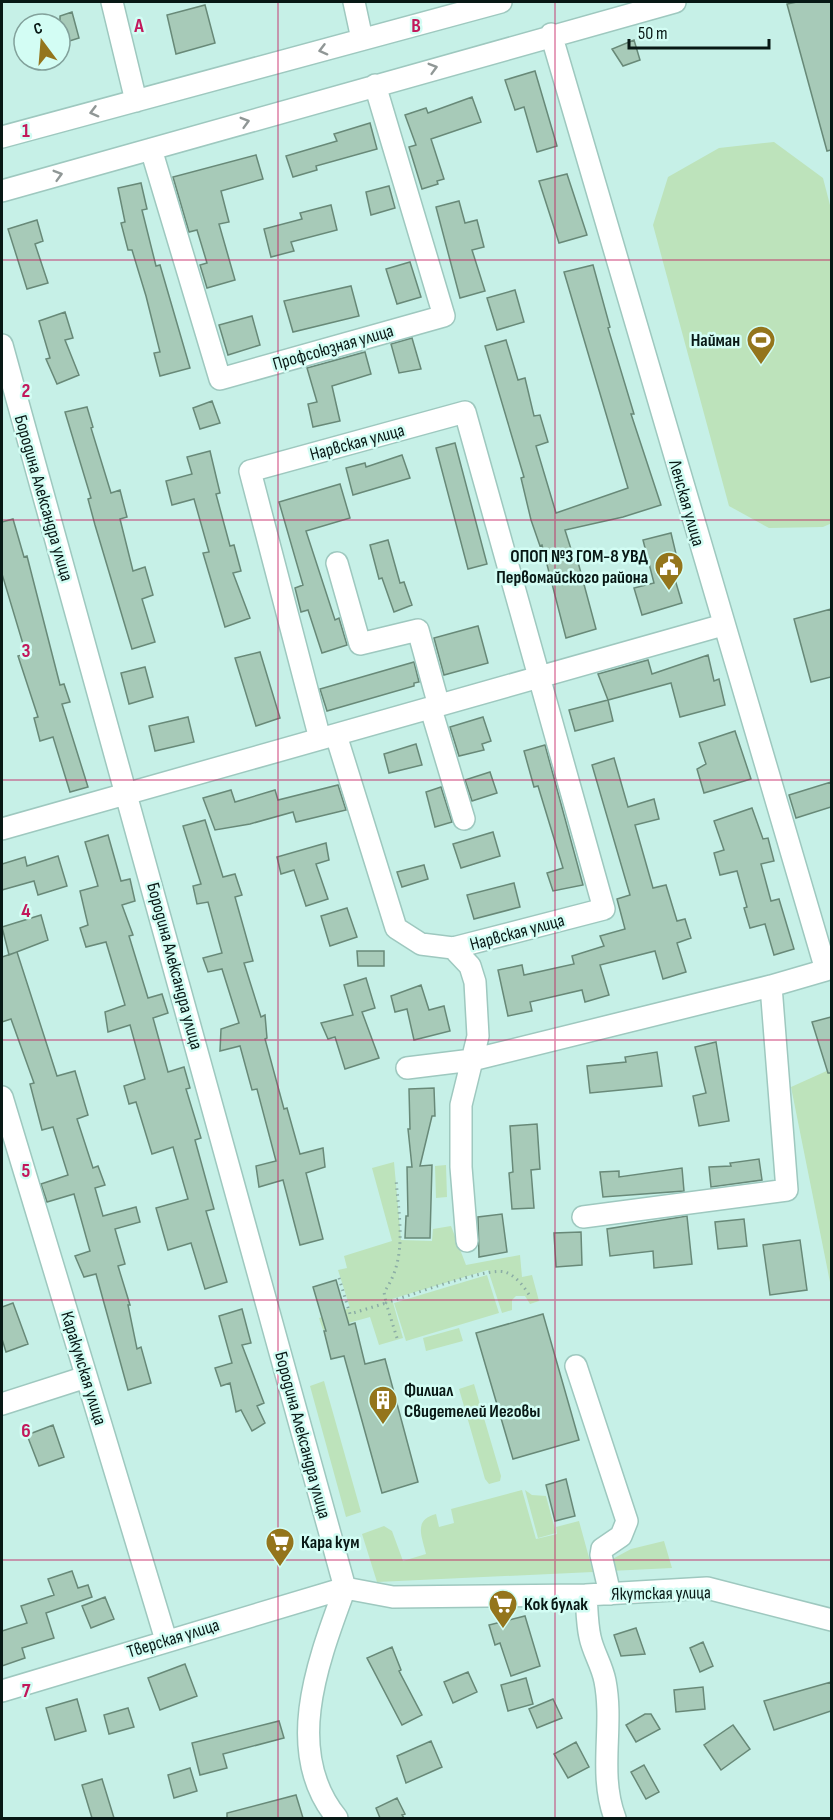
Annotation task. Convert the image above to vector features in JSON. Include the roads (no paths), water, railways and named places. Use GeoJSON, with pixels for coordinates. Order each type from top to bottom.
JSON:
{"type":"FeatureCollection","features":[{"type":"Feature","properties":{"kind":"street"},"geometry":{"type":"LineString","coordinates":[[112,2],[136,101]]}},
{"type":"Feature","properties":{"kind":"street"},"geometry":{"type":"LineString","coordinates":[[354,2],[362,39]]}},
{"type":"Feature","properties":{"kind":"street"},"geometry":{"type":"LineString","coordinates":[[2,137],[501,2]]}},
{"type":"Feature","properties":{"kind":"street"},"geometry":{"type":"LineString","coordinates":[[2,191],[551,34],[675,2]]}},
{"type":"Feature","properties":{"kind":"street","name":"Ленская улица"},"geometry":{"type":"LineString","coordinates":[[551,34],[723,626],[826,970],[771,986]]}},
{"type":"Feature","properties":{"kind":"street","name":"Профсоюзная улица"},"geometry":{"type":"LineString","coordinates":[[151,149],[220,379],[444,316],[375,85]]}},
{"type":"Feature","properties":{"kind":"street","name":"Бородина Александра улица"},"geometry":{"type":"LineString","coordinates":[[2,345],[128,794],[345,1588]]}},
{"type":"Feature","properties":{"kind":"street","name":"Нарвская улица"},"geometry":{"type":"LineString","coordinates":[[465,412],[539,677],[604,909],[453,948],[422,944],[396,928],[328,737],[250,471],[465,412]]}},
{"type":"Feature","properties":{"kind":"street"},"geometry":{"type":"LineString","coordinates":[[337,563],[360,644],[418,630],[464,819]]}},
{"type":"Feature","properties":{"kind":"street"},"geometry":{"type":"LineString","coordinates":[[2,829],[723,626]]}},
{"type":"Feature","properties":{"kind":"street"},"geometry":{"type":"LineString","coordinates":[[453,948],[470,966],[475,982],[478,1036],[460,1105],[459,1134],[467,1241]]}},
{"type":"Feature","properties":{"kind":"street"},"geometry":{"type":"LineString","coordinates":[[408,1068],[472,1059],[771,986],[787,1190],[583,1217]]}},
{"type":"Feature","properties":{"kind":"street","name":"Каракумская улица"},"geometry":{"type":"LineString","coordinates":[[2,1101],[166,1640]]}},
{"type":"Feature","properties":{"kind":"street"},"geometry":{"type":"LineString","coordinates":[[576,1366],[627,1521],[621,1536],[602,1549],[601,1555],[610,1594]]}},
{"type":"Feature","properties":{"kind":"street"},"geometry":{"type":"LineString","coordinates":[[2,1404],[86,1377]]}},
{"type":"Feature","properties":{"kind":"street"},"geometry":{"type":"LineString","coordinates":[[337,1818],[319,1790],[310,1758],[308,1720],[315,1677],[345,1588]]}},
{"type":"Feature","properties":{"kind":"street","name":"Якутская улица"},"geometry":{"type":"LineString","coordinates":[[345,1588],[393,1597],[586,1595],[707,1588],[831,1620]]}},
{"type":"Feature","properties":{"kind":"street","name":"Тверская улица"},"geometry":{"type":"LineString","coordinates":[[2,1691],[345,1588]]}},
{"type":"Feature","properties":{"kind":"street"},"geometry":{"type":"LineString","coordinates":[[586,1595],[589,1636],[605,1679],[608,1711],[605,1768],[609,1803],[615,1818]]}},
{"type":"Feature","properties":{"kind":"place","name":"Найман"},"geometry":{"type":"Point","coordinates":[761,366]}},
{"type":"Feature","properties":{"kind":"place","name":"ОПОП №3 ГОМ-8 УВД Первомайского района"},"geometry":{"type":"Point","coordinates":[669,592]}},
{"type":"Feature","properties":{"kind":"place","name":"Филиал Свидетелей Иеговы"},"geometry":{"type":"Point","coordinates":[383,1426]}},
{"type":"Feature","properties":{"kind":"place","name":"Кара кум"},"geometry":{"type":"Point","coordinates":[280,1568]}},
{"type":"Feature","properties":{"kind":"place","name":"Кок булак"},"geometry":{"type":"Point","coordinates":[503,1630]}}]}
